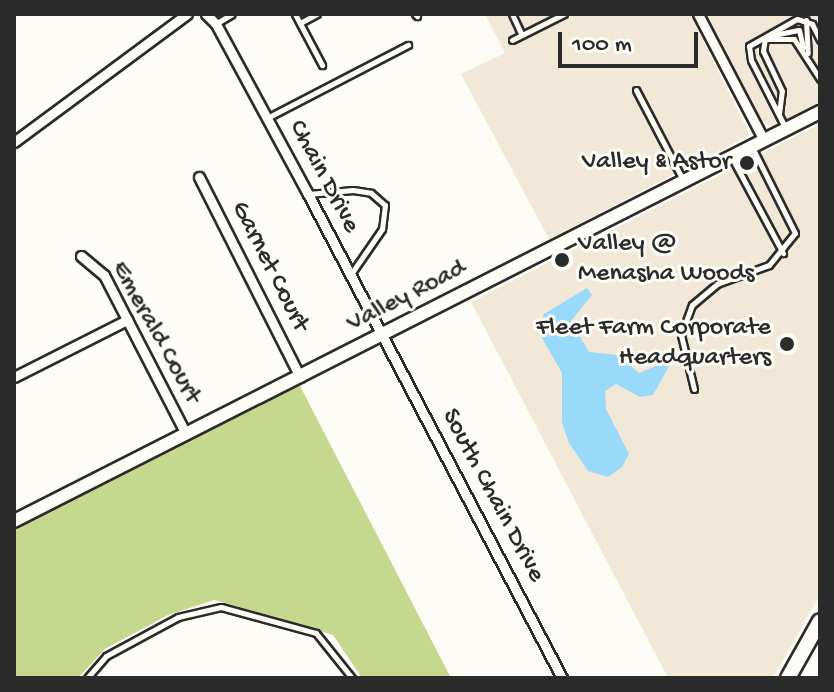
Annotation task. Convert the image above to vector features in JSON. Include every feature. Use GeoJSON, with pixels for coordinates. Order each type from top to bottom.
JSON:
{"type":"FeatureCollection","features":[{"type":"Feature","properties":{"kind":"main road"},"geometry":{"type":"LineString","coordinates":[[788,678],[820,621]]}},
{"type":"Feature","properties":{"kind":"street"},"geometry":{"type":"LineString","coordinates":[[14,142],[187,14]]}},
{"type":"Feature","properties":{"kind":"street","name":"Chain Drive"},"geometry":{"type":"LineString","coordinates":[[206,14],[216,24],[382,335]]}},
{"type":"Feature","properties":{"kind":"street"},"geometry":{"type":"LineString","coordinates":[[698,14],[764,140]]}},
{"type":"Feature","properties":{"kind":"street","name":"Valley Road"},"geometry":{"type":"LineString","coordinates":[[14,521],[820,112]]}},
{"type":"Feature","properties":{"kind":"street","name":"Garnet Court"},"geometry":{"type":"LineString","coordinates":[[199,177],[300,377]]}},
{"type":"Feature","properties":{"kind":"street","name":"Emerald Court"},"geometry":{"type":"LineString","coordinates":[[81,256],[104,275],[186,434]]}},
{"type":"Feature","properties":{"kind":"street"},"geometry":{"type":"LineString","coordinates":[[14,377],[127,320]]}},
{"type":"Feature","properties":{"kind":"street","name":"South Chain Drive"},"geometry":{"type":"LineString","coordinates":[[382,335],[562,678]]}},
{"type":"Feature","properties":{"kind":"lane"},"geometry":{"type":"LineString","coordinates":[[216,24],[232,14]]}},
{"type":"Feature","properties":{"kind":"lane"},"geometry":{"type":"LineString","coordinates":[[295,14],[322,65]]}},
{"type":"Feature","properties":{"kind":"lane"},"geometry":{"type":"LineString","coordinates":[[300,23],[317,14]]}},
{"type":"Feature","properties":{"kind":"lane"},"geometry":{"type":"LineString","coordinates":[[512,14],[522,35]]}},
{"type":"Feature","properties":{"kind":"lane"},"geometry":{"type":"LineString","coordinates":[[512,40],[554,16],[564,14]]}},
{"type":"Feature","properties":{"kind":"lane"},"geometry":{"type":"LineString","coordinates":[[806,20],[820,40]]}},
{"type":"Feature","properties":{"kind":"lane"},"geometry":{"type":"LineString","coordinates":[[806,20],[809,58]]}},
{"type":"Feature","properties":{"kind":"lane"},"geometry":{"type":"LineString","coordinates":[[786,129],[751,60],[749,46],[784,24],[806,20]]}},
{"type":"Feature","properties":{"kind":"lane"},"geometry":{"type":"LineString","coordinates":[[765,39],[795,29],[820,79]]}},
{"type":"Feature","properties":{"kind":"lane"},"geometry":{"type":"LineString","coordinates":[[765,39],[787,37],[803,49]]}},
{"type":"Feature","properties":{"kind":"lane"},"geometry":{"type":"LineString","coordinates":[[765,39],[763,51],[783,95],[779,114]]}},
{"type":"Feature","properties":{"kind":"lane"},"geometry":{"type":"LineString","coordinates":[[267,118],[408,45]]}},
{"type":"Feature","properties":{"kind":"lane"},"geometry":{"type":"LineString","coordinates":[[636,90],[683,181]]}},
{"type":"Feature","properties":{"kind":"lane"},"geometry":{"type":"LineString","coordinates":[[694,389],[681,335],[692,305],[717,284],[769,265],[783,253],[795,233],[752,146]]}},
{"type":"Feature","properties":{"kind":"lane"},"geometry":{"type":"LineString","coordinates":[[731,157],[783,253]]}},
{"type":"Feature","properties":{"kind":"lane"},"geometry":{"type":"LineString","coordinates":[[308,194],[353,190],[371,193],[385,205],[382,229],[350,275]]}},
{"type":"Feature","properties":{"kind":"lane"},"geometry":{"type":"LineString","coordinates":[[87,678],[106,656],[128,644],[186,614],[221,607],[316,633],[352,678]]}},
{"type":"Feature","properties":{"kind":"shaded area"},"geometry":{"type":"Polygon","coordinates":[[[485,14],[690,14],[750,135],[549,239],[461,74],[505,53],[485,14]]]}},
{"type":"Feature","properties":{"kind":"shaded area"},"geometry":{"type":"Polygon","coordinates":[[[704,14],[820,14],[820,102],[772,127],[761,123],[704,14]]]}},
{"type":"Feature","properties":{"kind":"shaded area"},"geometry":{"type":"Polygon","coordinates":[[[820,124],[820,595],[773,678],[668,678],[471,302],[820,124]]]}},
{"type":"Feature","properties":{"kind":"green space"},"geometry":{"type":"Polygon","coordinates":[[[299,384],[451,678],[362,678],[333,635],[214,600],[168,615],[105,649],[78,678],[14,678],[14,528],[299,384]]]}},
{"type":"Feature","properties":{"kind":"water"},"geometry":{"type":"Polygon","coordinates":[[[587,288],[592,295],[571,321],[589,352],[619,355],[639,373],[673,359],[653,395],[640,397],[616,384],[605,391],[606,409],[629,454],[622,467],[608,477],[588,471],[569,443],[562,423],[562,373],[538,331],[544,314],[587,288]]]}},
{"type":"Feature","properties":{"kind":"place","name":"Valley & Astor"},"geometry":{"type":"Point","coordinates":[747,163]}},
{"type":"Feature","properties":{"kind":"place","name":"Valley @ Menasha Woods"},"geometry":{"type":"Point","coordinates":[562,260]}},
{"type":"Feature","properties":{"kind":"place","name":"Fleet Farm Corporate Headquarters"},"geometry":{"type":"Point","coordinates":[787,344]}}]}
